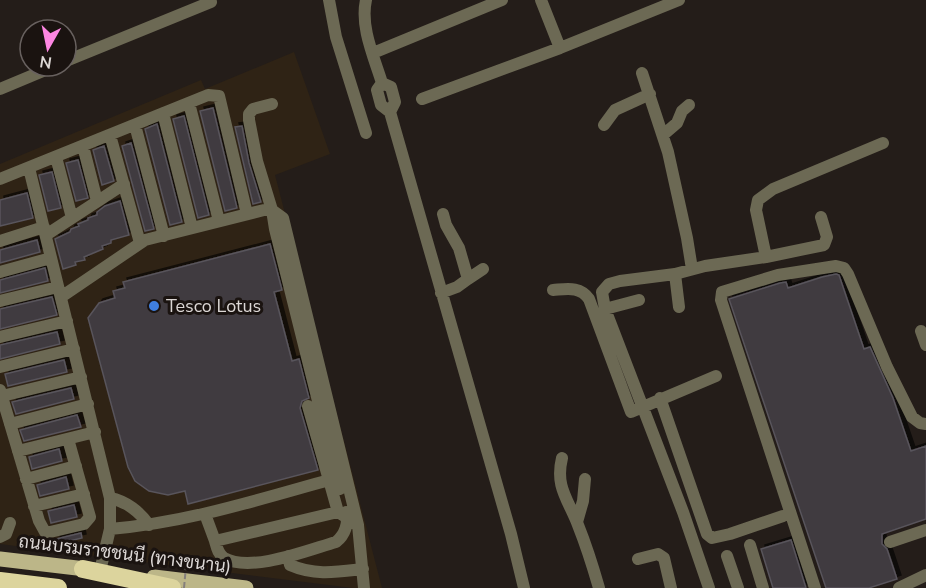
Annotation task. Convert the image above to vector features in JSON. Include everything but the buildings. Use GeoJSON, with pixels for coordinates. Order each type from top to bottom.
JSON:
{"type":"FeatureCollection","features":[{"type":"Feature","properties":{"kind":"highway"},"geometry":{"type":"LineString","coordinates":[[91,570],[172,588]]}},
{"type":"Feature","properties":{"kind":"highway"},"geometry":{"type":"LineString","coordinates":[[0,581],[58,588]]}},
{"type":"Feature","properties":{"kind":"main road","name":"ถนนบรมราชชนนี (ทางขนาน)"},"geometry":{"type":"LineString","coordinates":[[0,559],[246,588]]}},
{"type":"Feature","properties":{"kind":"street"},"geometry":{"type":"LineString","coordinates":[[329,0],[336,38],[366,133]]}},
{"type":"Feature","properties":{"kind":"street"},"geometry":{"type":"LineString","coordinates":[[366,0],[365,20],[373,53],[382,83],[391,87],[395,102],[390,112],[511,534],[524,588]]}},
{"type":"Feature","properties":{"kind":"street"},"geometry":{"type":"LineString","coordinates":[[373,53],[502,0]]}},
{"type":"Feature","properties":{"kind":"street"},"geometry":{"type":"LineString","coordinates":[[541,0],[560,48]]}},
{"type":"Feature","properties":{"kind":"street"},"geometry":{"type":"LineString","coordinates":[[422,99],[560,48],[679,0]]}},
{"type":"Feature","properties":{"kind":"street"},"geometry":{"type":"LineString","coordinates":[[78,56],[211,2]]}},
{"type":"Feature","properties":{"kind":"street"},"geometry":{"type":"LineString","coordinates":[[642,73],[663,135],[692,269]]}},
{"type":"Feature","properties":{"kind":"street"},"geometry":{"type":"LineString","coordinates":[[0,89],[26,78]]}},
{"type":"Feature","properties":{"kind":"street"},"geometry":{"type":"LineString","coordinates":[[604,125],[615,110],[650,94]]}},
{"type":"Feature","properties":{"kind":"street"},"geometry":{"type":"LineString","coordinates":[[0,179],[208,95],[219,96],[247,214]]}},
{"type":"Feature","properties":{"kind":"street"},"geometry":{"type":"LineString","coordinates":[[189,103],[219,221]]}},
{"type":"Feature","properties":{"kind":"street"},"geometry":{"type":"LineString","coordinates":[[272,104],[253,109],[249,114],[256,161],[272,210],[348,518],[363,569],[364,588]]}},
{"type":"Feature","properties":{"kind":"street"},"geometry":{"type":"LineString","coordinates":[[663,135],[677,123],[682,111],[689,105]]}},
{"type":"Feature","properties":{"kind":"street"},"geometry":{"type":"LineString","coordinates":[[163,113],[192,228]]}},
{"type":"Feature","properties":{"kind":"street"},"geometry":{"type":"LineString","coordinates":[[135,125],[164,236]]}},
{"type":"Feature","properties":{"kind":"street"},"geometry":{"type":"LineString","coordinates":[[110,135],[140,243]]}},
{"type":"Feature","properties":{"kind":"street"},"geometry":{"type":"LineString","coordinates":[[766,256],[756,210],[758,200],[773,189],[883,143]]}},
{"type":"Feature","properties":{"kind":"street"},"geometry":{"type":"LineString","coordinates":[[83,146],[97,201]]}},
{"type":"Feature","properties":{"kind":"street"},"geometry":{"type":"LineString","coordinates":[[56,157],[72,218]]}},
{"type":"Feature","properties":{"kind":"street"},"geometry":{"type":"LineString","coordinates":[[29,168],[110,498],[110,529],[91,570]]}},
{"type":"Feature","properties":{"kind":"street"},"geometry":{"type":"LineString","coordinates":[[0,241],[45,231],[72,218],[124,184]]}},
{"type":"Feature","properties":{"kind":"street"},"geometry":{"type":"LineString","coordinates":[[0,301],[60,292],[140,243],[247,214],[272,210]]}},
{"type":"Feature","properties":{"kind":"street"},"geometry":{"type":"LineString","coordinates":[[443,214],[446,225],[459,248],[468,279]]}},
{"type":"Feature","properties":{"kind":"street"},"geometry":{"type":"LineString","coordinates":[[709,588],[683,512],[604,309],[602,292],[609,284],[802,251],[824,245],[827,237],[821,217]]}},
{"type":"Feature","properties":{"kind":"street"},"geometry":{"type":"LineString","coordinates":[[0,272],[51,258]]}},
{"type":"Feature","properties":{"kind":"street"},"geometry":{"type":"LineString","coordinates":[[815,588],[721,300],[722,292],[778,275],[836,266],[844,268],[887,367],[912,417],[926,424]]}},
{"type":"Feature","properties":{"kind":"street"},"geometry":{"type":"LineString","coordinates":[[441,293],[457,287],[483,269]]}},
{"type":"Feature","properties":{"kind":"street"},"geometry":{"type":"LineString","coordinates":[[675,274],[679,307]]}},
{"type":"Feature","properties":{"kind":"street"},"geometry":{"type":"LineString","coordinates":[[553,290],[572,289],[585,293],[589,299],[631,412],[716,376]]}},
{"type":"Feature","properties":{"kind":"street"},"geometry":{"type":"LineString","coordinates":[[604,309],[639,300]]}},
{"type":"Feature","properties":{"kind":"street"},"geometry":{"type":"LineString","coordinates":[[0,337],[67,321]]}},
{"type":"Feature","properties":{"kind":"street"},"geometry":{"type":"LineString","coordinates":[[921,331],[926,345]]}},
{"type":"Feature","properties":{"kind":"street"},"geometry":{"type":"LineString","coordinates":[[0,368],[74,349]]}},
{"type":"Feature","properties":{"kind":"street"},"geometry":{"type":"LineString","coordinates":[[68,439],[90,518],[84,524],[45,532],[34,507],[1,393],[81,377]]}},
{"type":"Feature","properties":{"kind":"street"},"geometry":{"type":"LineString","coordinates":[[660,398],[707,534],[712,538],[730,534],[783,516]]}},
{"type":"Feature","properties":{"kind":"street"},"geometry":{"type":"LineString","coordinates":[[10,424],[88,404]]}},
{"type":"Feature","properties":{"kind":"street"},"geometry":{"type":"LineString","coordinates":[[205,514],[218,552],[222,557],[237,562],[250,563],[288,556],[336,542],[341,537],[348,518],[330,480],[308,406]]}},
{"type":"Feature","properties":{"kind":"street"},"geometry":{"type":"LineString","coordinates":[[18,451],[95,432]]}},
{"type":"Feature","properties":{"kind":"street"},"geometry":{"type":"LineString","coordinates":[[562,458],[559,472],[564,497],[577,522],[599,588]]}},
{"type":"Feature","properties":{"kind":"street"},"geometry":{"type":"LineString","coordinates":[[26,479],[76,466]]}},
{"type":"Feature","properties":{"kind":"street"},"geometry":{"type":"LineString","coordinates":[[577,522],[583,501],[585,479]]}},
{"type":"Feature","properties":{"kind":"street"},"geometry":{"type":"LineString","coordinates":[[110,529],[149,525],[205,514],[330,480]]}},
{"type":"Feature","properties":{"kind":"street"},"geometry":{"type":"LineString","coordinates":[[34,507],[84,494]]}},
{"type":"Feature","properties":{"kind":"street"},"geometry":{"type":"LineString","coordinates":[[110,498],[130,506],[149,525]]}},
{"type":"Feature","properties":{"kind":"street"},"geometry":{"type":"LineString","coordinates":[[683,512],[698,507]]}},
{"type":"Feature","properties":{"kind":"street"},"geometry":{"type":"LineString","coordinates":[[215,541],[348,518]]}},
{"type":"Feature","properties":{"kind":"street"},"geometry":{"type":"LineString","coordinates":[[0,537],[6,534],[10,523]]}},
{"type":"Feature","properties":{"kind":"street"},"geometry":{"type":"LineString","coordinates":[[890,542],[926,530]]}},
{"type":"Feature","properties":{"kind":"street"},"geometry":{"type":"LineString","coordinates":[[750,545],[764,588]]}},
{"type":"Feature","properties":{"kind":"street"},"geometry":{"type":"LineString","coordinates":[[638,559],[658,554],[664,558],[671,588]]}},
{"type":"Feature","properties":{"kind":"street"},"geometry":{"type":"LineString","coordinates":[[288,556],[290,565],[305,571],[332,573],[363,569]]}},
{"type":"Feature","properties":{"kind":"street"},"geometry":{"type":"LineString","coordinates":[[727,556],[738,588]]}},
{"type":"Feature","properties":{"kind":"street"},"geometry":{"type":"LineString","coordinates":[[899,588],[926,575]]}},
{"type":"Feature","properties":{"kind":"path"},"geometry":{"type":"LineString","coordinates":[[184,588],[186,566]]}},
{"type":"Feature","properties":{"kind":"shaded area","name":"Tesco Lotus"},"geometry":{"type":"Polygon","coordinates":[[[294,52],[330,154],[275,175],[382,588],[353,588],[0,544],[0,164],[201,80],[205,89],[294,52]]]}},
{"type":"Feature","properties":{"kind":"place","name":"Tesco Lotus"},"geometry":{"type":"Point","coordinates":[154,306]}}]}
